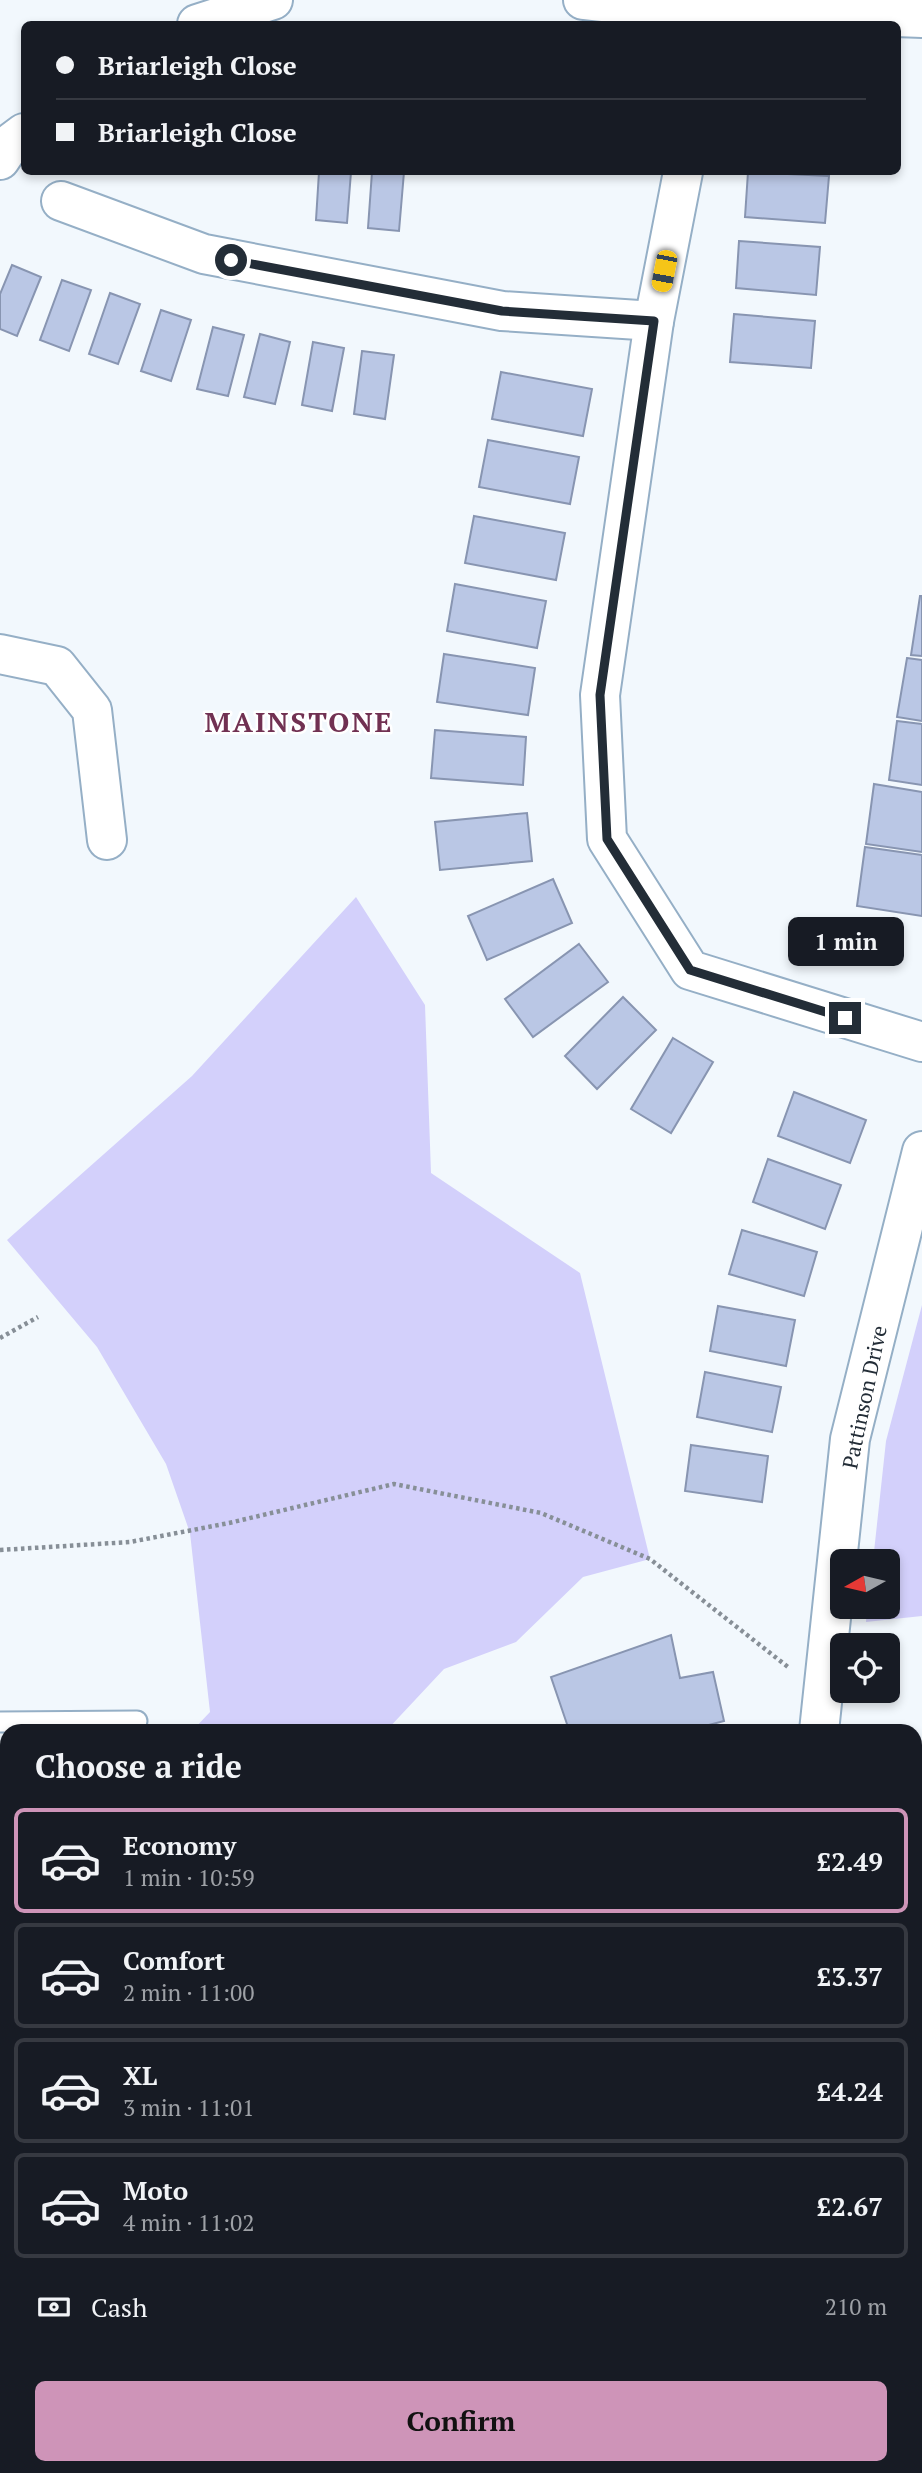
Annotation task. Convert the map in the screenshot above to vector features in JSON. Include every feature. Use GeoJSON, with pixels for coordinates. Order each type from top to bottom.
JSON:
{"type":"FeatureCollection","features":[{"type":"Feature","properties":{"kind":"street"},"geometry":{"type":"LineString","coordinates":[[206,21],[273,0]]}},
{"type":"Feature","properties":{"kind":"street"},"geometry":{"type":"LineString","coordinates":[[583,0],[670,9],[922,18]]}},
{"type":"Feature","properties":{"kind":"street"},"geometry":{"type":"LineString","coordinates":[[0,160],[12,142],[21,135]]}},
{"type":"Feature","properties":{"kind":"street"},"geometry":{"type":"LineString","coordinates":[[681,175],[654,321],[600,695],[607,839],[690,970],[922,1042]]}},
{"type":"Feature","properties":{"kind":"street"},"geometry":{"type":"LineString","coordinates":[[61,201],[204,254],[502,311],[654,321]]}},
{"type":"Feature","properties":{"kind":"street"},"geometry":{"type":"LineString","coordinates":[[0,654],[57,666],[92,710],[107,840]]}},
{"type":"Feature","properties":{"kind":"street","name":"Pattinson Drive"},"geometry":{"type":"LineString","coordinates":[[818,1721],[850,1439],[922,1152]]}},
{"type":"Feature","properties":{"kind":"lane"},"geometry":{"type":"LineString","coordinates":[[0,1722],[138,1721]]}},
{"type":"Feature","properties":{"kind":"path"},"geometry":{"type":"LineString","coordinates":[[0,1338],[38,1317]]}},
{"type":"Feature","properties":{"kind":"path"},"geometry":{"type":"LineString","coordinates":[[0,1550],[131,1542],[229,1523],[394,1484],[541,1513],[650,1559],[818,1721]]}},
{"type":"Feature","properties":{"kind":"shaded area"},"geometry":{"type":"Polygon","coordinates":[[[356,897],[425,1005],[431,1173],[580,1273],[650,1559],[583,1577],[516,1642],[444,1669],[393,1724],[199,1724],[210,1712],[190,1533],[166,1464],[97,1347],[7,1240],[192,1076],[356,897]]]}},
{"type":"Feature","properties":{"kind":"shaded area"},"geometry":{"type":"Polygon","coordinates":[[[922,1305],[922,1616],[900,1618],[900,1549],[874,1549],[886,1441],[922,1305]]]}},
{"type":"Feature","properties":{"kind":"shaded area"},"geometry":{"type":"Polygon","coordinates":[[[866,1619],[894,1619],[866,1622],[866,1619]]]}},
{"type":"Feature","properties":{"kind":"building"},"geometry":{"type":"Polygon","coordinates":[[[319,175],[351,175],[347,223],[316,220],[319,175]]]}},
{"type":"Feature","properties":{"kind":"building"},"geometry":{"type":"Polygon","coordinates":[[[372,175],[404,175],[399,231],[368,228],[372,175]]]}},
{"type":"Feature","properties":{"kind":"building"},"geometry":{"type":"Polygon","coordinates":[[[748,175],[829,176],[825,223],[745,217],[748,175]]]}},
{"type":"Feature","properties":{"kind":"building"},"geometry":{"type":"Polygon","coordinates":[[[739,241],[820,247],[816,295],[736,288],[739,241]]]}},
{"type":"Feature","properties":{"kind":"building"},"geometry":{"type":"Polygon","coordinates":[[[12,265],[41,277],[17,336],[0,329],[0,294],[12,265]]]}},
{"type":"Feature","properties":{"kind":"building"},"geometry":{"type":"Polygon","coordinates":[[[62,280],[91,290],[69,351],[40,340],[62,280]]]}},
{"type":"Feature","properties":{"kind":"building"},"geometry":{"type":"Polygon","coordinates":[[[110,293],[140,304],[118,364],[89,354],[110,293]]]}},
{"type":"Feature","properties":{"kind":"building"},"geometry":{"type":"Polygon","coordinates":[[[161,310],[191,320],[171,381],[141,371],[161,310]]]}},
{"type":"Feature","properties":{"kind":"building"},"geometry":{"type":"Polygon","coordinates":[[[734,314],[815,321],[811,368],[730,362],[734,314]]]}},
{"type":"Feature","properties":{"kind":"building"},"geometry":{"type":"Polygon","coordinates":[[[213,327],[244,335],[228,396],[197,389],[213,327]]]}},
{"type":"Feature","properties":{"kind":"building"},"geometry":{"type":"Polygon","coordinates":[[[260,334],[290,342],[275,404],[244,397],[260,334]]]}},
{"type":"Feature","properties":{"kind":"building"},"geometry":{"type":"Polygon","coordinates":[[[313,342],[344,348],[332,411],[302,405],[313,342]]]}},
{"type":"Feature","properties":{"kind":"building"},"geometry":{"type":"Polygon","coordinates":[[[362,351],[394,355],[385,419],[354,414],[362,351]]]}},
{"type":"Feature","properties":{"kind":"building"},"geometry":{"type":"Polygon","coordinates":[[[501,372],[592,389],[583,436],[492,419],[501,372]]]}},
{"type":"Feature","properties":{"kind":"building"},"geometry":{"type":"Polygon","coordinates":[[[488,440],[579,457],[570,504],[479,487],[488,440]]]}},
{"type":"Feature","properties":{"kind":"building"},"geometry":{"type":"Polygon","coordinates":[[[474,516],[565,533],[556,580],[465,563],[474,516]]]}},
{"type":"Feature","properties":{"kind":"building"},"geometry":{"type":"Polygon","coordinates":[[[455,584],[546,601],[537,648],[447,631],[455,584]]]}},
{"type":"Feature","properties":{"kind":"building"},"geometry":{"type":"Polygon","coordinates":[[[922,596],[922,656],[911,655],[922,596]]]}},
{"type":"Feature","properties":{"kind":"building"},"geometry":{"type":"Polygon","coordinates":[[[444,654],[535,668],[528,715],[437,702],[444,654]]]}},
{"type":"Feature","properties":{"kind":"building"},"geometry":{"type":"Polygon","coordinates":[[[907,658],[922,660],[922,721],[897,717],[907,658]]]}},
{"type":"Feature","properties":{"kind":"building"},"geometry":{"type":"Polygon","coordinates":[[[897,721],[922,724],[922,785],[889,780],[897,721]]]}},
{"type":"Feature","properties":{"kind":"building"},"geometry":{"type":"Polygon","coordinates":[[[435,730],[526,737],[523,785],[431,778],[435,730]]]}},
{"type":"Feature","properties":{"kind":"building"},"geometry":{"type":"Polygon","coordinates":[[[874,784],[922,792],[922,852],[866,844],[874,784]]]}},
{"type":"Feature","properties":{"kind":"building"},"geometry":{"type":"Polygon","coordinates":[[[527,813],[532,861],[440,870],[435,822],[527,813]]]}},
{"type":"Feature","properties":{"kind":"building"},"geometry":{"type":"Polygon","coordinates":[[[865,847],[922,855],[922,916],[857,906],[865,847]]]}},
{"type":"Feature","properties":{"kind":"building"},"geometry":{"type":"Polygon","coordinates":[[[553,879],[572,923],[487,960],[468,916],[553,879]]]}},
{"type":"Feature","properties":{"kind":"building"},"geometry":{"type":"Polygon","coordinates":[[[579,944],[608,982],[533,1037],[505,999],[579,944]]]}},
{"type":"Feature","properties":{"kind":"building"},"geometry":{"type":"Polygon","coordinates":[[[623,997],[656,1030],[597,1089],[565,1056],[623,997]]]}},
{"type":"Feature","properties":{"kind":"building"},"geometry":{"type":"Polygon","coordinates":[[[673,1038],[713,1062],[671,1133],[631,1109],[673,1038]]]}},
{"type":"Feature","properties":{"kind":"building"},"geometry":{"type":"Polygon","coordinates":[[[794,1092],[866,1120],[850,1163],[778,1136],[794,1092]]]}},
{"type":"Feature","properties":{"kind":"building"},"geometry":{"type":"Polygon","coordinates":[[[768,1159],[841,1185],[825,1229],[753,1202],[768,1159]]]}},
{"type":"Feature","properties":{"kind":"building"},"geometry":{"type":"Polygon","coordinates":[[[742,1230],[817,1252],[804,1296],[729,1274],[742,1230]]]}},
{"type":"Feature","properties":{"kind":"building"},"geometry":{"type":"Polygon","coordinates":[[[718,1306],[795,1320],[786,1366],[710,1351],[718,1306]]]}},
{"type":"Feature","properties":{"kind":"building"},"geometry":{"type":"Polygon","coordinates":[[[705,1372],[781,1387],[772,1432],[697,1417],[705,1372]]]}},
{"type":"Feature","properties":{"kind":"building"},"geometry":{"type":"Polygon","coordinates":[[[691,1445],[768,1456],[762,1502],[685,1491],[691,1445]]]}},
{"type":"Feature","properties":{"kind":"building"},"geometry":{"type":"Polygon","coordinates":[[[671,1635],[680,1678],[713,1672],[724,1721],[713,1724],[567,1724],[551,1677],[671,1635]]]}},
{"type":"Feature","properties":{"kind":"district","name":"MAINSTONE"},"geometry":{"type":"Point","coordinates":[299,721]}},
{"type":"Feature","properties":{"kind":"route"},"geometry":{"type":"LineString","coordinates":[[231,260],[502,311],[654,321],[600,695],[607,839],[690,970],[845,1018]]}}]}
